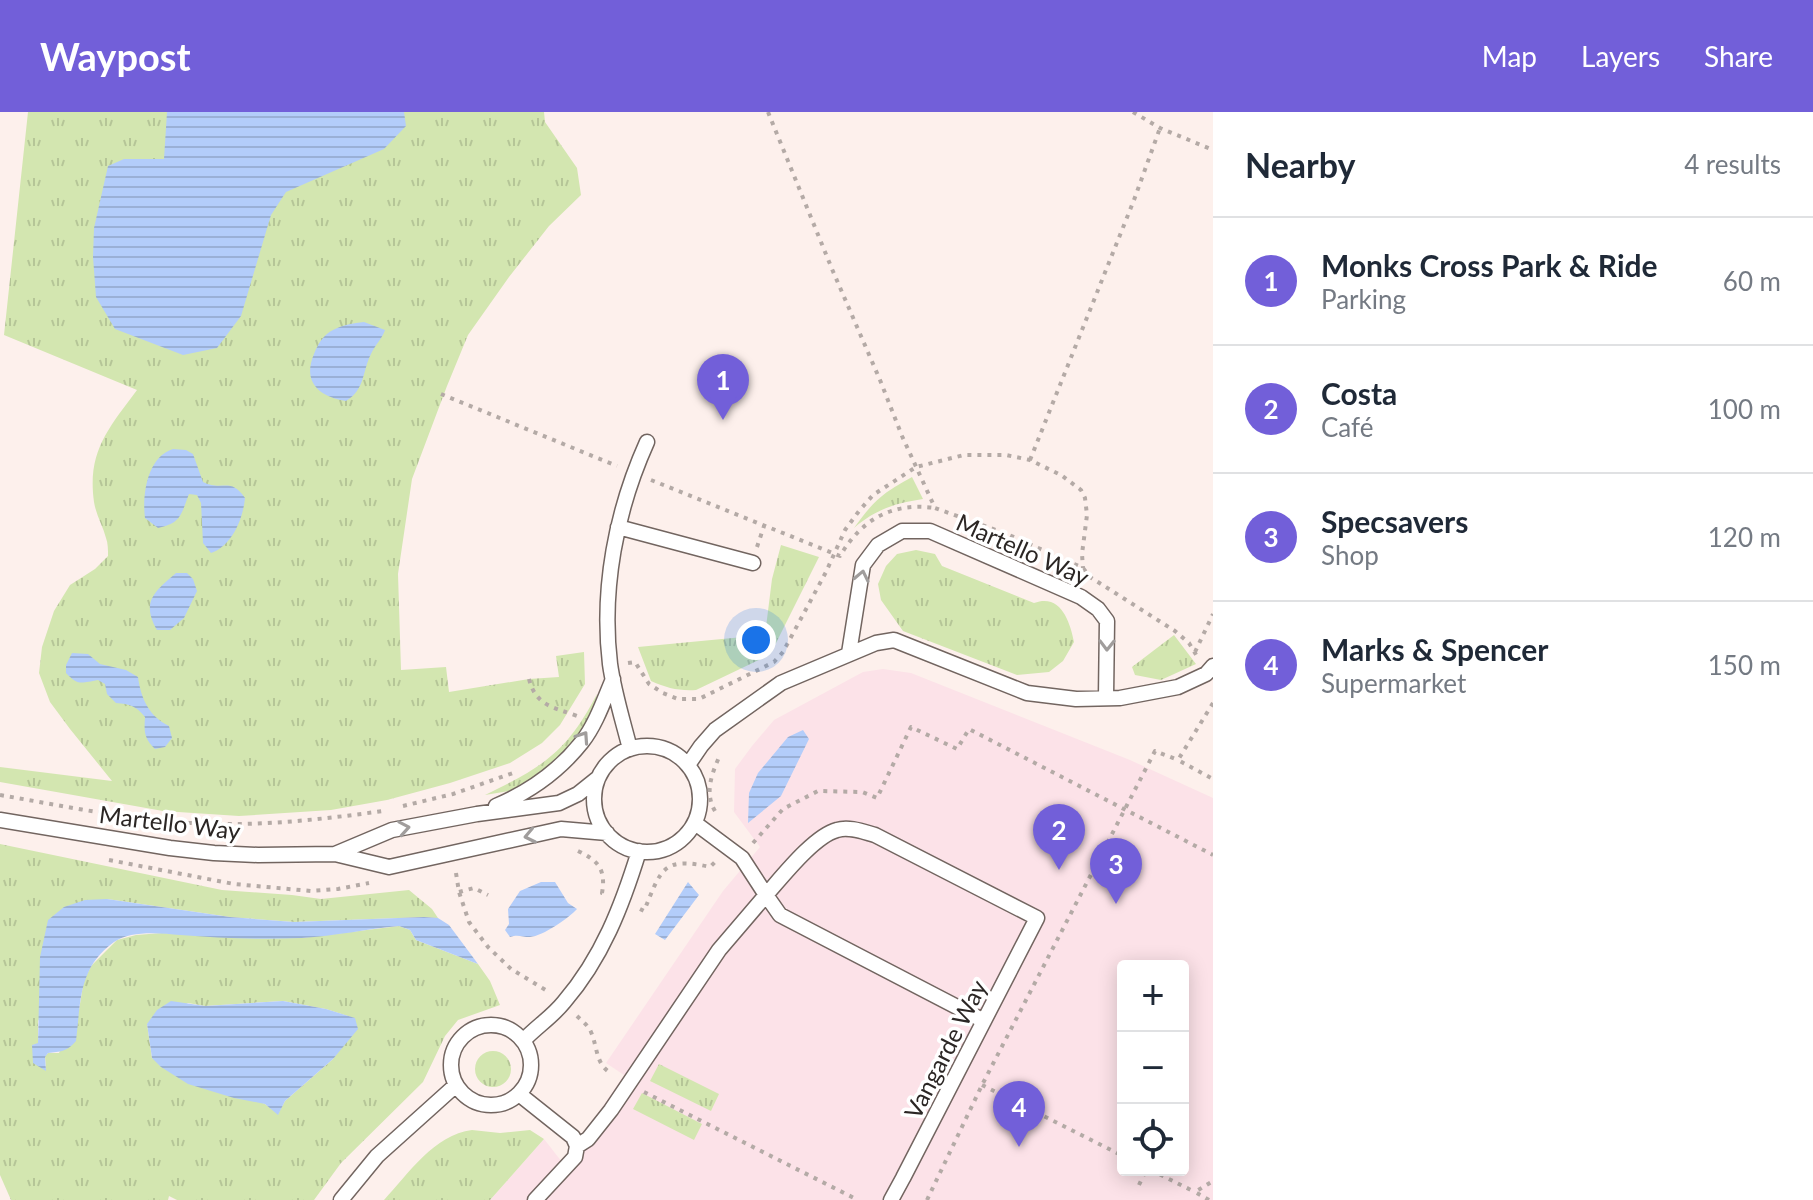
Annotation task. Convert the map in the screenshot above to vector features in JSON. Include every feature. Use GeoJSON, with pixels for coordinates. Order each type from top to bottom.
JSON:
{"type":"FeatureCollection","features":[{"type":"Feature","properties":{"kind":"lane"},"geometry":{"type":"LineString","coordinates":[[630,749],[613,679],[608,616],[618,527],[633,473],[647,442]]}},
{"type":"Feature","properties":{"kind":"lane"},"geometry":{"type":"LineString","coordinates":[[618,527],[753,563]]}},
{"type":"Feature","properties":{"kind":"lane","name":"Martello Way"},"geometry":{"type":"LineString","coordinates":[[849,653],[863,565],[878,545],[902,531],[930,531],[1081,597],[1098,609],[1107,621],[1106,697]]}},
{"type":"Feature","properties":{"kind":"lane"},"geometry":{"type":"LineString","coordinates":[[688,765],[715,730],[781,683],[876,643],[894,640],[1027,693],[1076,699],[1120,698],[1178,687],[1210,670]]}},
{"type":"Feature","properties":{"kind":"lane"},"geometry":{"type":"LineString","coordinates":[[477,814],[515,798],[551,774],[583,740],[613,679]]}},
{"type":"Feature","properties":{"kind":"lane"},"geometry":{"type":"LineString","coordinates":[[646,746],[676,754],[688,765],[700,793],[700,808],[695,823],[685,837],[656,852],[621,845],[607,833],[595,807],[598,778],[617,756],[630,749],[646,746]]}},
{"type":"Feature","properties":{"kind":"lane","name":"Martello Way"},"geometry":{"type":"LineString","coordinates":[[335,854],[392,830],[559,803],[578,794],[598,778]]}},
{"type":"Feature","properties":{"kind":"lane","name":"Martello Way"},"geometry":{"type":"LineString","coordinates":[[0,820],[170,848],[258,855],[335,854],[389,867],[561,829],[607,833]]}},
{"type":"Feature","properties":{"kind":"lane"},"geometry":{"type":"LineString","coordinates":[[695,823],[742,858],[780,915],[984,1021]]}},
{"type":"Feature","properties":{"kind":"lane","name":"Vangarde Way"},"geometry":{"type":"LineString","coordinates":[[766,895],[815,843],[837,829],[854,829],[875,835],[1037,918],[891,1200]]}},
{"type":"Feature","properties":{"kind":"lane"},"geometry":{"type":"LineString","coordinates":[[523,1041],[563,1004],[600,952],[623,901],[639,851]]}},
{"type":"Feature","properties":{"kind":"lane"},"geometry":{"type":"LineString","coordinates":[[577,1146],[588,1139],[630,1084],[719,950],[766,895]]}},
{"type":"Feature","properties":{"kind":"lane"},"geometry":{"type":"LineString","coordinates":[[492,1025],[504,1027],[523,1041],[531,1063],[530,1074],[526,1085],[509,1101],[498,1105],[474,1102],[463,1095],[456,1085],[450,1062],[460,1040],[469,1032],[492,1025]]}},
{"type":"Feature","properties":{"kind":"lane"},"geometry":{"type":"LineString","coordinates":[[341,1200],[377,1156],[456,1085]]}},
{"type":"Feature","properties":{"kind":"lane"},"geometry":{"type":"LineString","coordinates":[[519,1094],[573,1137],[577,1146],[575,1157],[535,1200]]}},
{"type":"Feature","properties":{"kind":"path"},"geometry":{"type":"LineString","coordinates":[[768,112],[902,436],[935,508]]}},
{"type":"Feature","properties":{"kind":"path"},"geometry":{"type":"LineString","coordinates":[[1133,112],[1160,128],[1213,150]]}},
{"type":"Feature","properties":{"kind":"path"},"geometry":{"type":"LineString","coordinates":[[1030,460],[1160,128]]}},
{"type":"Feature","properties":{"kind":"path"},"geometry":{"type":"LineString","coordinates":[[441,394],[840,556],[862,529],[894,508],[935,508],[1007,534],[1083,568],[1090,577],[1175,631],[1189,643],[1210,670]]}},
{"type":"Feature","properties":{"kind":"path"},"geometry":{"type":"LineString","coordinates":[[649,684],[678,699],[699,699],[774,662],[783,652],[845,530],[873,495],[916,467],[964,455],[1006,455],[1030,460],[1072,482],[1085,498],[1087,515],[1083,568]]}},
{"type":"Feature","properties":{"kind":"path"},"geometry":{"type":"LineString","coordinates":[[1195,652],[1213,614]]}},
{"type":"Feature","properties":{"kind":"path"},"geometry":{"type":"LineString","coordinates":[[529,679],[537,699],[577,716]]}},
{"type":"Feature","properties":{"kind":"path"},"geometry":{"type":"LineString","coordinates":[[1178,760],[1213,703]]}},
{"type":"Feature","properties":{"kind":"path"},"geometry":{"type":"LineString","coordinates":[[570,726],[582,704]]}},
{"type":"Feature","properties":{"kind":"path"},"geometry":{"type":"LineString","coordinates":[[742,858],[783,809],[818,791],[862,792],[877,798],[911,727],[957,749],[969,729],[1213,855]]}},
{"type":"Feature","properties":{"kind":"path"},"geometry":{"type":"LineString","coordinates":[[927,1200],[982,1085],[1155,751],[1213,779]]}},
{"type":"Feature","properties":{"kind":"path"},"geometry":{"type":"LineString","coordinates":[[396,808],[453,794],[510,775],[519,769]]}},
{"type":"Feature","properties":{"kind":"path"},"geometry":{"type":"LineString","coordinates":[[0,795],[168,821],[230,824],[324,819],[385,811]]}},
{"type":"Feature","properties":{"kind":"path"},"geometry":{"type":"LineString","coordinates":[[455,866],[459,892],[469,922],[488,947],[511,969],[541,986],[589,1027],[603,1069],[858,1200]]}},
{"type":"Feature","properties":{"kind":"path"},"geometry":{"type":"LineString","coordinates":[[459,892],[474,888],[488,895]]}},
{"type":"Feature","properties":{"kind":"path"},"geometry":{"type":"LineString","coordinates":[[982,1085],[1117,1153]]}},
{"type":"Feature","properties":{"kind":"path"},"geometry":{"type":"LineString","coordinates":[[1139,1185],[1145,1176]]}},
{"type":"Feature","properties":{"kind":"path"},"geometry":{"type":"LineString","coordinates":[[1162,1176],[1209,1200]]}},
{"type":"Feature","properties":{"kind":"path"},"geometry":{"type":"LineString","coordinates":[[1195,1192],[1213,1181]]}},
{"type":"Feature","properties":{"kind":"shaded area"},"geometry":{"type":"Polygon","coordinates":[[[883,669],[911,673],[1130,760],[1213,798],[1213,1200],[490,1200],[544,1139],[562,1162],[578,1143],[624,1075],[606,1063],[723,891],[760,847],[734,812],[735,769],[774,720],[863,672],[883,669]]]}},
{"type":"Feature","properties":{"kind":"green space"},"geometry":{"type":"Polygon","coordinates":[[[28,112],[544,112],[545,122],[577,168],[581,195],[549,226],[468,335],[412,479],[398,574],[401,670],[446,667],[449,692],[559,677],[556,656],[584,652],[585,684],[560,725],[542,743],[510,763],[450,783],[387,800],[331,810],[239,816],[163,811],[0,782],[0,767],[112,781],[50,702],[39,673],[42,647],[54,611],[70,585],[95,569],[108,556],[107,540],[94,502],[94,469],[109,429],[137,390],[4,335],[28,112]]]}},
{"type":"Feature","properties":{"kind":"green space"},"geometry":{"type":"Polygon","coordinates":[[[912,477],[923,499],[887,508],[854,528],[880,498],[912,477]]]}},
{"type":"Feature","properties":{"kind":"green space"},"geometry":{"type":"Polygon","coordinates":[[[781,545],[819,557],[776,643],[765,657],[696,690],[673,688],[651,681],[638,647],[765,635],[772,579],[781,545]]]}},
{"type":"Feature","properties":{"kind":"green space"},"geometry":{"type":"Polygon","coordinates":[[[916,550],[935,554],[942,566],[1034,603],[1051,602],[1057,606],[1067,618],[1074,642],[1063,661],[1049,672],[1017,675],[903,631],[881,600],[878,584],[886,566],[897,554],[916,550]]]}},
{"type":"Feature","properties":{"kind":"green space"},"geometry":{"type":"Polygon","coordinates":[[[1174,635],[1196,664],[1161,680],[1135,675],[1132,667],[1174,635]]]}},
{"type":"Feature","properties":{"kind":"green space"},"geometry":{"type":"Polygon","coordinates":[[[597,694],[594,708],[574,745],[531,781],[509,791],[485,795],[523,776],[552,756],[575,730],[597,694]]]}},
{"type":"Feature","properties":{"kind":"green space"},"geometry":{"type":"Polygon","coordinates":[[[0,844],[222,890],[321,899],[409,890],[438,918],[294,922],[230,917],[107,899],[38,1021],[38,1044],[33,1045],[46,1069],[45,1056],[59,1053],[79,1010],[84,979],[92,965],[117,940],[136,935],[162,933],[302,938],[399,926],[410,930],[416,940],[478,964],[490,981],[500,1005],[458,1020],[445,1036],[423,1082],[341,1163],[314,1200],[177,1200],[169,1196],[168,1200],[11,1200],[0,1175],[0,844]],[[283,1001],[205,1006],[188,1003],[147,1024],[152,1058],[265,1104],[278,1114],[285,1101],[333,1059],[354,1018],[283,1001]]]}},
{"type":"Feature","properties":{"kind":"green space"},"geometry":{"type":"Polygon","coordinates":[[[493,1051],[506,1056],[511,1069],[506,1082],[493,1087],[480,1082],[475,1069],[480,1056],[493,1051]]]}},
{"type":"Feature","properties":{"kind":"green space"},"geometry":{"type":"Polygon","coordinates":[[[659,1064],[719,1094],[711,1111],[650,1081],[659,1064]]]}},
{"type":"Feature","properties":{"kind":"green space"},"geometry":{"type":"Polygon","coordinates":[[[642,1093],[702,1124],[694,1140],[633,1109],[642,1093]]]}},
{"type":"Feature","properties":{"kind":"green space"},"geometry":{"type":"Polygon","coordinates":[[[472,1130],[500,1133],[530,1130],[544,1139],[490,1200],[384,1200],[434,1147],[458,1133],[472,1130]]]}},
{"type":"Feature","properties":{"kind":"water"},"geometry":{"type":"Polygon","coordinates":[[[167,112],[404,112],[406,126],[384,149],[286,192],[271,215],[241,316],[217,348],[183,355],[115,329],[96,297],[93,257],[94,228],[108,166],[124,159],[164,159],[167,112]]]}},
{"type":"Feature","properties":{"kind":"water"},"geometry":{"type":"Polygon","coordinates":[[[364,322],[385,330],[371,354],[360,386],[346,401],[328,396],[315,386],[310,373],[317,347],[333,330],[364,322]]]}},
{"type":"Feature","properties":{"kind":"water"},"geometry":{"type":"Polygon","coordinates":[[[173,449],[193,454],[203,482],[230,486],[245,498],[235,531],[225,544],[211,553],[203,543],[201,503],[197,495],[189,494],[182,513],[171,524],[158,528],[145,518],[144,499],[152,468],[164,453],[173,449]]]}},
{"type":"Feature","properties":{"kind":"water"},"geometry":{"type":"Polygon","coordinates":[[[176,573],[187,573],[197,591],[184,618],[170,630],[157,630],[150,612],[152,598],[176,573]]]}},
{"type":"Feature","properties":{"kind":"water"},"geometry":{"type":"Polygon","coordinates":[[[72,653],[88,654],[100,664],[126,670],[138,677],[147,706],[169,726],[172,738],[165,747],[155,749],[146,734],[145,717],[132,706],[116,703],[107,694],[105,684],[98,680],[77,682],[66,673],[72,653]]]}},
{"type":"Feature","properties":{"kind":"water"},"geometry":{"type":"Polygon","coordinates":[[[803,730],[809,739],[781,796],[748,823],[749,793],[758,773],[788,737],[803,730]]]}},
{"type":"Feature","properties":{"kind":"water"},"geometry":{"type":"Polygon","coordinates":[[[541,882],[555,882],[568,903],[577,909],[542,933],[530,937],[510,937],[505,930],[509,924],[508,909],[520,891],[541,882]]]}},
{"type":"Feature","properties":{"kind":"water"},"geometry":{"type":"Polygon","coordinates":[[[688,882],[699,895],[665,940],[655,934],[688,882]]]}},
{"type":"Feature","properties":{"kind":"water"},"geometry":{"type":"Polygon","coordinates":[[[107,899],[230,917],[294,922],[438,918],[449,925],[478,964],[416,940],[410,930],[399,926],[287,939],[137,934],[114,942],[94,963],[83,986],[76,1041],[64,1050],[48,1053],[45,1057],[46,1071],[33,1063],[32,1045],[38,1043],[40,957],[48,920],[64,907],[85,900],[107,899]]]}},
{"type":"Feature","properties":{"kind":"water"},"geometry":{"type":"Polygon","coordinates":[[[171,1001],[205,1006],[283,1001],[355,1018],[358,1029],[333,1059],[285,1101],[278,1115],[265,1104],[188,1084],[152,1058],[147,1024],[157,1010],[171,1001]]]}},
{"type":"Feature","properties":{"kind":"place","name":"Monks Cross Park & Ride"},"geometry":{"type":"Point","coordinates":[723,420]}},
{"type":"Feature","properties":{"kind":"place","name":"Costa"},"geometry":{"type":"Point","coordinates":[1059,870]}},
{"type":"Feature","properties":{"kind":"place","name":"Specsavers"},"geometry":{"type":"Point","coordinates":[1116,904]}},
{"type":"Feature","properties":{"kind":"place","name":"Marks & Spencer"},"geometry":{"type":"Point","coordinates":[1019,1147]}}]}
